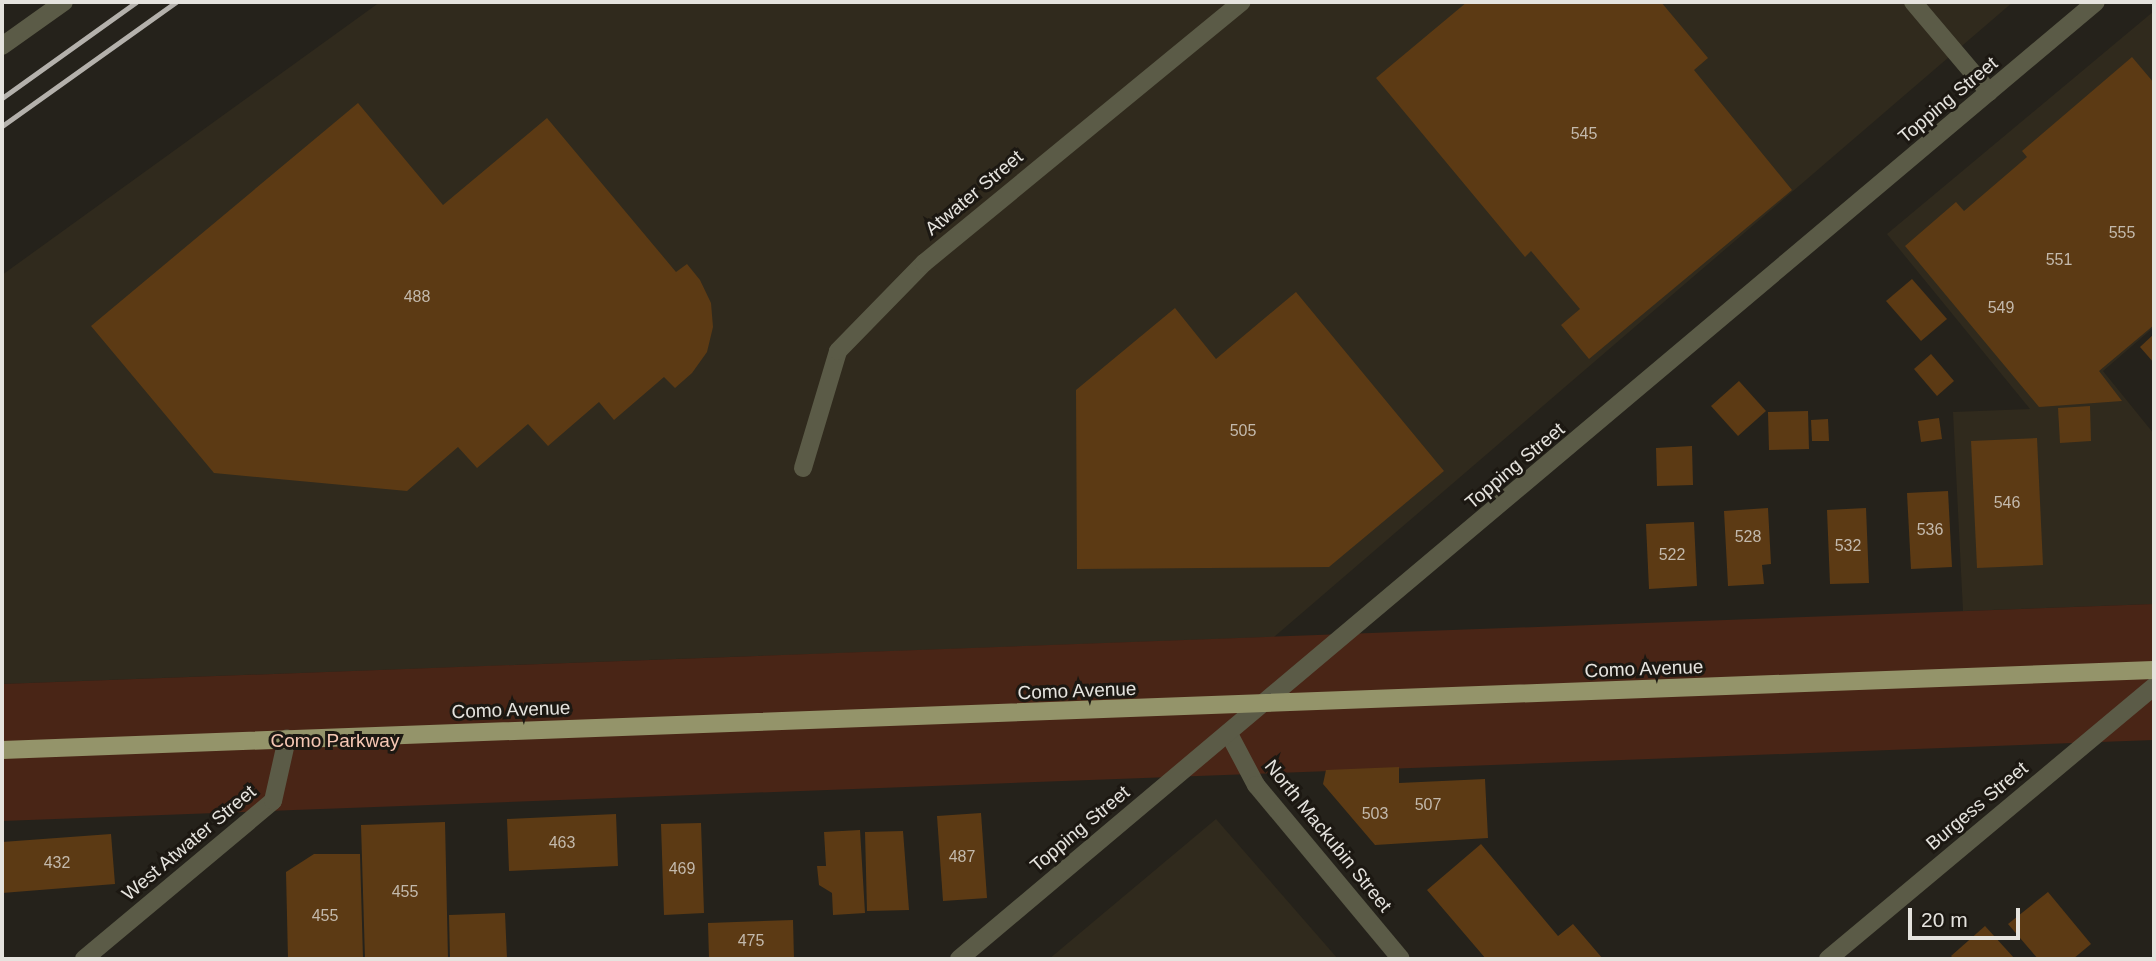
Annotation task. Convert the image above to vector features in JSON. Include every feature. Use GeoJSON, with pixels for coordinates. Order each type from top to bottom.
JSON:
{"type":"FeatureCollection","features":[{"type":"Feature","properties":{"kind":"main road","name":"Como Avenue"},"geometry":{"type":"LineString","coordinates":[[2,750],[2154,670]]}},
{"type":"Feature","properties":{"kind":"street"},"geometry":{"type":"LineString","coordinates":[[2,46],[64,2]]}},
{"type":"Feature","properties":{"kind":"street","name":"Atwater Street"},"geometry":{"type":"LineString","coordinates":[[803,468],[838,351],[924,263],[1242,2]]}},
{"type":"Feature","properties":{"kind":"street"},"geometry":{"type":"LineString","coordinates":[[1913,2],[1989,92]]}},
{"type":"Feature","properties":{"kind":"street","name":"Topping Street"},"geometry":{"type":"LineString","coordinates":[[959,959],[1265,705],[2096,2]]}},
{"type":"Feature","properties":{"kind":"street","name":"Burgess Street"},"geometry":{"type":"LineString","coordinates":[[1828,959],[2154,686]]}},
{"type":"Feature","properties":{"kind":"street","name":"North Mackubin Street"},"geometry":{"type":"LineString","coordinates":[[1229,734],[1256,785],[1401,959]]}},
{"type":"Feature","properties":{"kind":"street","name":"West Atwater Street"},"geometry":{"type":"LineString","coordinates":[[85,959],[273,801],[287,739]]}},
{"type":"Feature","properties":{"kind":"shaded area"},"geometry":{"type":"Polygon","coordinates":[[[380,2],[2013,2],[1274,637],[2,684],[2,275],[380,2]]]}},
{"type":"Feature","properties":{"kind":"shaded area"},"geometry":{"type":"Polygon","coordinates":[[[2154,11],[2154,327],[2103,371],[2154,434],[2154,604],[1963,611],[1953,412],[2030,409],[1887,234],[2154,11]]]}},
{"type":"Feature","properties":{"kind":"shaded area"},"geometry":{"type":"Polygon","coordinates":[[[1216,819],[1338,959],[1049,959],[1216,819]]]}},
{"type":"Feature","properties":{"kind":"green space","name":"Como Parkway"},"geometry":{"type":"Polygon","coordinates":[[[2154,604],[2154,740],[2,821],[2,684],[2154,604]]]}},
{"type":"Feature","properties":{"kind":"building"},"geometry":{"type":"Polygon","coordinates":[[[1467,2],[1661,2],[1708,58],[1694,70],[1792,190],[1589,359],[1561,325],[1580,309],[1531,251],[1525,257],[1376,78],[1467,2]]]}},
{"type":"Feature","properties":{"kind":"building"},"geometry":{"type":"Polygon","coordinates":[[[2132,57],[2154,83],[2154,325],[2099,371],[2122,401],[2039,407],[1905,246],[1956,202],[1964,211],[2027,157],[2022,151],[2132,57]]]}},
{"type":"Feature","properties":{"kind":"building"},"geometry":{"type":"Polygon","coordinates":[[[358,103],[443,205],[547,118],[676,272],[687,264],[700,280],[711,303],[713,327],[707,352],[692,373],[675,388],[664,377],[614,420],[599,402],[548,446],[528,424],[477,468],[458,447],[407,491],[214,473],[91,326],[358,103]]]}},
{"type":"Feature","properties":{"kind":"building"},"geometry":{"type":"Polygon","coordinates":[[[1912,279],[1947,319],[1921,341],[1886,301],[1912,279]]]}},
{"type":"Feature","properties":{"kind":"building"},"geometry":{"type":"Polygon","coordinates":[[[1296,292],[1444,471],[1329,567],[1077,569],[1076,390],[1175,308],[1216,359],[1296,292]]]}},
{"type":"Feature","properties":{"kind":"building"},"geometry":{"type":"Polygon","coordinates":[[[2154,334],[2154,363],[2140,347],[2154,334]]]}},
{"type":"Feature","properties":{"kind":"building"},"geometry":{"type":"Polygon","coordinates":[[[1931,354],[1954,381],[1937,396],[1914,369],[1931,354]]]}},
{"type":"Feature","properties":{"kind":"building"},"geometry":{"type":"Polygon","coordinates":[[[1739,381],[1766,411],[1738,436],[1711,406],[1739,381]]]}},
{"type":"Feature","properties":{"kind":"building"},"geometry":{"type":"Polygon","coordinates":[[[2090,406],[2091,441],[2060,443],[2058,408],[2090,406]]]}},
{"type":"Feature","properties":{"kind":"building"},"geometry":{"type":"Polygon","coordinates":[[[1808,411],[1809,449],[1769,450],[1768,412],[1808,411]]]}},
{"type":"Feature","properties":{"kind":"building"},"geometry":{"type":"Polygon","coordinates":[[[1939,418],[1942,439],[1921,442],[1918,421],[1939,418]]]}},
{"type":"Feature","properties":{"kind":"building"},"geometry":{"type":"Polygon","coordinates":[[[1828,419],[1829,441],[1812,441],[1811,420],[1828,419]]]}},
{"type":"Feature","properties":{"kind":"building"},"geometry":{"type":"Polygon","coordinates":[[[2037,438],[2043,565],[1977,568],[1971,441],[2037,438]]]}},
{"type":"Feature","properties":{"kind":"building"},"geometry":{"type":"Polygon","coordinates":[[[1692,446],[1693,485],[1657,486],[1656,448],[1692,446]]]}},
{"type":"Feature","properties":{"kind":"building"},"geometry":{"type":"Polygon","coordinates":[[[1948,491],[1952,567],[1911,569],[1907,493],[1948,491]]]}},
{"type":"Feature","properties":{"kind":"building"},"geometry":{"type":"Polygon","coordinates":[[[1768,508],[1771,564],[1762,565],[1764,584],[1728,586],[1724,511],[1768,508]]]}},
{"type":"Feature","properties":{"kind":"building"},"geometry":{"type":"Polygon","coordinates":[[[1866,508],[1869,583],[1830,584],[1827,510],[1866,508]]]}},
{"type":"Feature","properties":{"kind":"building"},"geometry":{"type":"Polygon","coordinates":[[[1694,522],[1697,586],[1649,589],[1646,524],[1694,522]]]}},
{"type":"Feature","properties":{"kind":"building"},"geometry":{"type":"Polygon","coordinates":[[[1399,767],[1399,783],[1485,779],[1488,838],[1375,845],[1323,784],[1326,770],[1399,767]]]}},
{"type":"Feature","properties":{"kind":"building"},"geometry":{"type":"Polygon","coordinates":[[[981,813],[987,898],[943,901],[937,816],[981,813]]]}},
{"type":"Feature","properties":{"kind":"building"},"geometry":{"type":"Polygon","coordinates":[[[616,814],[618,866],[509,871],[507,819],[616,814]]]}},
{"type":"Feature","properties":{"kind":"building"},"geometry":{"type":"Polygon","coordinates":[[[445,822],[448,959],[365,959],[361,825],[445,822]]]}},
{"type":"Feature","properties":{"kind":"building"},"geometry":{"type":"Polygon","coordinates":[[[701,823],[704,913],[664,915],[661,824],[701,823]]]}},
{"type":"Feature","properties":{"kind":"building"},"geometry":{"type":"Polygon","coordinates":[[[860,830],[865,913],[833,915],[832,893],[819,885],[817,866],[826,866],[824,832],[860,830]]]}},
{"type":"Feature","properties":{"kind":"building"},"geometry":{"type":"Polygon","coordinates":[[[903,831],[909,910],[867,911],[865,832],[903,831]]]}},
{"type":"Feature","properties":{"kind":"building"},"geometry":{"type":"Polygon","coordinates":[[[111,834],[115,884],[2,893],[2,842],[111,834]]]}},
{"type":"Feature","properties":{"kind":"building"},"geometry":{"type":"Polygon","coordinates":[[[1481,844],[1558,936],[1573,924],[1603,959],[1486,959],[1427,890],[1481,844]]]}},
{"type":"Feature","properties":{"kind":"building"},"geometry":{"type":"Polygon","coordinates":[[[314,854],[360,854],[363,959],[288,959],[286,872],[314,854]]]}},
{"type":"Feature","properties":{"kind":"building"},"geometry":{"type":"Polygon","coordinates":[[[2048,892],[2091,944],[2073,959],[2038,959],[2008,924],[2048,892]]]}},
{"type":"Feature","properties":{"kind":"building"},"geometry":{"type":"Polygon","coordinates":[[[505,913],[507,959],[450,959],[449,915],[505,913]]]}},
{"type":"Feature","properties":{"kind":"building"},"geometry":{"type":"Polygon","coordinates":[[[793,920],[794,959],[709,959],[708,923],[793,920]]]}},
{"type":"Feature","properties":{"kind":"building"},"geometry":{"type":"Polygon","coordinates":[[[1985,926],[2015,959],[1954,959],[1951,956],[1985,926]]]}},
{"type":"Feature","properties":{"kind":"railway"},"geometry":{"type":"LineString","coordinates":[[2,98],[136,2]]}},
{"type":"Feature","properties":{"kind":"railway"},"geometry":{"type":"LineString","coordinates":[[2,126],[176,2]]}}]}
